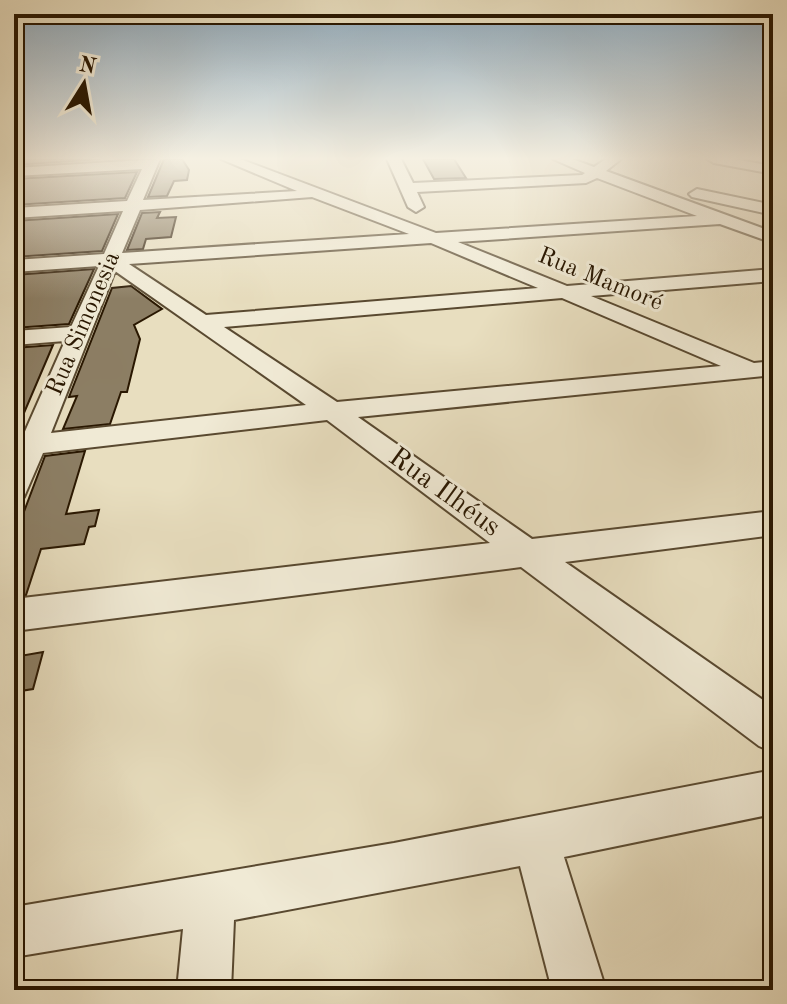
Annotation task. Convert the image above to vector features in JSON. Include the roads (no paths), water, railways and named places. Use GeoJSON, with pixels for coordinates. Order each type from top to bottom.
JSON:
{"type":"FeatureCollection","features":[{"type":"Feature","properties":{"kind":"street"},"geometry":{"type":"LineString","coordinates":[[14,213],[122,206]]}},
{"type":"Feature","properties":{"kind":"street","name":"Rua Simonesia"},"geometry":{"type":"LineString","coordinates":[[14,489],[23,446],[80,333],[121,268],[135,206]]}},
{"type":"Feature","properties":{"kind":"street","name":"Rua Mamoré"},"geometry":{"type":"LineString","coordinates":[[347,206],[766,372]]}},
{"type":"Feature","properties":{"kind":"street"},"geometry":{"type":"LineString","coordinates":[[416,206],[431,237]]}},
{"type":"Feature","properties":{"kind":"street"},"geometry":{"type":"LineString","coordinates":[[683,206],[773,238]]}},
{"type":"Feature","properties":{"kind":"street"},"geometry":{"type":"LineString","coordinates":[[14,266],[121,268],[380,241],[720,219]]}},
{"type":"Feature","properties":{"kind":"street"},"geometry":{"type":"LineString","coordinates":[[380,241],[393,234],[398,224]]}},
{"type":"Feature","properties":{"kind":"street","name":"Rua Ilhéus"},"geometry":{"type":"LineString","coordinates":[[121,268],[332,411],[773,732]]}},
{"type":"Feature","properties":{"kind":"street"},"geometry":{"type":"LineString","coordinates":[[203,322],[773,275]]}},
{"type":"Feature","properties":{"kind":"street"},"geometry":{"type":"LineString","coordinates":[[14,338],[80,333]]}},
{"type":"Feature","properties":{"kind":"street"},"geometry":{"type":"LineString","coordinates":[[23,446],[332,411],[766,372]]}},
{"type":"Feature","properties":{"kind":"street"},"geometry":{"type":"LineString","coordinates":[[14,615],[773,523]]}},
{"type":"Feature","properties":{"kind":"street"},"geometry":{"type":"LineString","coordinates":[[14,932],[210,901],[536,841],[773,792]]}},
{"type":"Feature","properties":{"kind":"street"},"geometry":{"type":"LineString","coordinates":[[536,841],[579,990]]}},
{"type":"Feature","properties":{"kind":"street"},"geometry":{"type":"LineString","coordinates":[[204,990],[210,901]]}}]}
